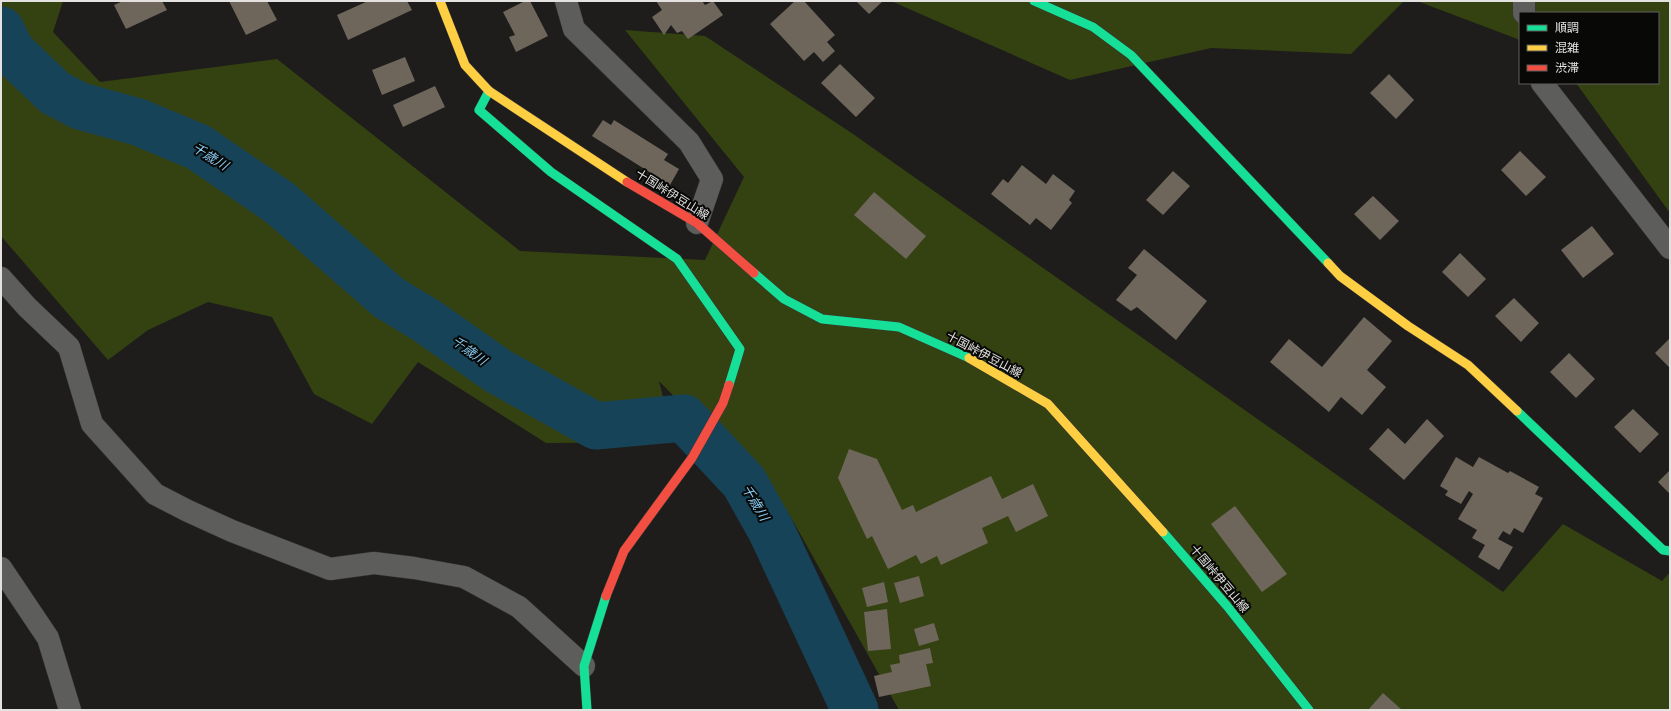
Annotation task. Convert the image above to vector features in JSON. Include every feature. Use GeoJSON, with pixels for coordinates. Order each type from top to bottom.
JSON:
{"type":"FeatureCollection","features":[{"type":"Feature","properties":{"kind":"street","name":"十国峠伊豆山線"},"geometry":{"type":"LineString","coordinates":[[440,1],[465,65],[489,91],[647,194],[697,223],[784,299],[822,319],[899,327],[959,352],[1048,404],[1100,460],[1227,606],[1309,710]]}},
{"type":"Feature","properties":{"kind":"street"},"geometry":{"type":"LineString","coordinates":[[566,1],[574,29],[689,142],[712,179],[697,223]]}},
{"type":"Feature","properties":{"kind":"street"},"geometry":{"type":"LineString","coordinates":[[1034,1],[1094,27],[1131,55],[1340,276],[1408,326],[1468,365],[1664,550],[1670,551]]}},
{"type":"Feature","properties":{"kind":"street"},"geometry":{"type":"LineString","coordinates":[[1524,1],[1524,12]]}},
{"type":"Feature","properties":{"kind":"street"},"geometry":{"type":"LineString","coordinates":[[1543,84],[1670,248]]}},
{"type":"Feature","properties":{"kind":"street"},"geometry":{"type":"LineString","coordinates":[[489,91],[479,110],[551,172],[676,259],[740,349],[723,403],[692,458],[624,551],[609,587],[584,666],[587,710]]}},
{"type":"Feature","properties":{"kind":"street"},"geometry":{"type":"LineString","coordinates":[[1,278],[27,307],[69,347],[92,424],[155,494],[220,525],[330,569],[374,563],[414,568],[464,577],[519,608],[584,666]]}},
{"type":"Feature","properties":{"kind":"street"},"geometry":{"type":"LineString","coordinates":[[1,568],[48,638],[70,710]]}},
{"type":"Feature","properties":{"kind":"green space"},"geometry":{"type":"Polygon","coordinates":[[[1,1],[63,1],[53,32],[100,82],[277,59],[520,251],[705,260],[744,177],[625,30],[705,36],[853,134],[1503,592],[1563,524],[1662,581],[1670,572],[1670,710],[899,710],[789,514],[659,381],[674,442],[546,443],[418,362],[372,424],[314,394],[272,317],[208,302],[148,330],[108,360],[1,236],[1,1]]]}},
{"type":"Feature","properties":{"kind":"green space"},"geometry":{"type":"Polygon","coordinates":[[[891,1],[1404,1],[1351,54],[1211,48],[1070,80],[891,1]]]}},
{"type":"Feature","properties":{"kind":"green space"},"geometry":{"type":"Polygon","coordinates":[[[1417,1],[1670,1],[1670,213],[1577,84],[1659,84],[1659,12],[1519,12],[1519,40],[1417,1]]]}},
{"type":"Feature","properties":{"kind":"building"},"geometry":{"type":"Polygon","coordinates":[[[123,1],[162,1],[167,10],[126,29],[114,5],[123,1]]]}},
{"type":"Feature","properties":{"kind":"building"},"geometry":{"type":"Polygon","coordinates":[[[229,1],[267,1],[277,20],[246,35],[229,1]]]}},
{"type":"Feature","properties":{"kind":"building"},"geometry":{"type":"Polygon","coordinates":[[[368,1],[407,1],[412,10],[348,40],[337,15],[368,1]]]}},
{"type":"Feature","properties":{"kind":"building"},"geometry":{"type":"Polygon","coordinates":[[[525,1],[530,1],[548,36],[516,52],[509,37],[515,35],[503,12],[525,1]]]}},
{"type":"Feature","properties":{"kind":"building"},"geometry":{"type":"Polygon","coordinates":[[[656,1],[702,1],[705,5],[713,1],[723,15],[688,39],[682,31],[677,33],[671,25],[664,35],[652,17],[662,10],[656,1]]]}},
{"type":"Feature","properties":{"kind":"building"},"geometry":{"type":"Polygon","coordinates":[[[795,1],[804,1],[835,35],[827,42],[835,51],[823,62],[814,52],[804,61],[770,24],[795,1]]]}},
{"type":"Feature","properties":{"kind":"building"},"geometry":{"type":"Polygon","coordinates":[[[856,1],[883,1],[869,14],[856,1]]]}},
{"type":"Feature","properties":{"kind":"building"},"geometry":{"type":"Polygon","coordinates":[[[405,57],[415,81],[382,95],[372,70],[405,57]]]}},
{"type":"Feature","properties":{"kind":"building"},"geometry":{"type":"Polygon","coordinates":[[[840,64],[875,98],[856,117],[821,83],[840,64]]]}},
{"type":"Feature","properties":{"kind":"building"},"geometry":{"type":"Polygon","coordinates":[[[1389,74],[1414,100],[1396,119],[1370,93],[1389,74]]]}},
{"type":"Feature","properties":{"kind":"building"},"geometry":{"type":"Polygon","coordinates":[[[435,86],[445,107],[403,127],[393,105],[435,86]]]}},
{"type":"Feature","properties":{"kind":"building"},"geometry":{"type":"Polygon","coordinates":[[[603,120],[611,125],[614,120],[668,154],[664,160],[679,169],[670,185],[592,136],[603,120]]]}},
{"type":"Feature","properties":{"kind":"building"},"geometry":{"type":"Polygon","coordinates":[[[1520,151],[1546,177],[1526,196],[1501,170],[1520,151]]]}},
{"type":"Feature","properties":{"kind":"building"},"geometry":{"type":"Polygon","coordinates":[[[1022,165],[1046,184],[1053,174],[1075,191],[1069,200],[1072,203],[1051,230],[1036,218],[1030,225],[991,194],[1003,179],[1008,183],[1022,165]]]}},
{"type":"Feature","properties":{"kind":"building"},"geometry":{"type":"Polygon","coordinates":[[[1173,171],[1190,186],[1163,215],[1146,200],[1173,171]]]}},
{"type":"Feature","properties":{"kind":"building"},"geometry":{"type":"Polygon","coordinates":[[[874,192],[926,236],[906,259],[854,215],[874,192]]]}},
{"type":"Feature","properties":{"kind":"building"},"geometry":{"type":"Polygon","coordinates":[[[1373,196],[1399,221],[1380,240],[1354,214],[1373,196]]]}},
{"type":"Feature","properties":{"kind":"building"},"geometry":{"type":"Polygon","coordinates":[[[1592,226],[1614,254],[1583,278],[1561,250],[1592,226]]]}},
{"type":"Feature","properties":{"kind":"building"},"geometry":{"type":"Polygon","coordinates":[[[1144,249],[1207,301],[1176,340],[1137,307],[1131,311],[1116,300],[1137,275],[1128,268],[1144,249]]]}},
{"type":"Feature","properties":{"kind":"building"},"geometry":{"type":"Polygon","coordinates":[[[1460,253],[1486,279],[1468,297],[1442,272],[1460,253]]]}},
{"type":"Feature","properties":{"kind":"building"},"geometry":{"type":"Polygon","coordinates":[[[1514,298],[1539,323],[1521,342],[1495,316],[1514,298]]]}},
{"type":"Feature","properties":{"kind":"building"},"geometry":{"type":"Polygon","coordinates":[[[1364,317],[1392,341],[1367,370],[1386,387],[1362,415],[1341,397],[1329,412],[1270,362],[1289,339],[1322,367],[1364,317]]]}},
{"type":"Feature","properties":{"kind":"building"},"geometry":{"type":"Polygon","coordinates":[[[1670,338],[1670,368],[1655,353],[1670,338]]]}},
{"type":"Feature","properties":{"kind":"building"},"geometry":{"type":"Polygon","coordinates":[[[1569,353],[1595,379],[1576,398],[1550,372],[1569,353]]]}},
{"type":"Feature","properties":{"kind":"building"},"geometry":{"type":"Polygon","coordinates":[[[1633,409],[1659,434],[1640,453],[1614,427],[1633,409]]]}},
{"type":"Feature","properties":{"kind":"building"},"geometry":{"type":"Polygon","coordinates":[[[1427,419],[1444,436],[1404,480],[1369,449],[1388,428],[1405,444],[1427,419]]]}},
{"type":"Feature","properties":{"kind":"building"},"geometry":{"type":"Polygon","coordinates":[[[849,449],[877,459],[902,510],[913,505],[916,512],[991,476],[1002,499],[1033,484],[1048,516],[1016,532],[1008,516],[982,528],[988,543],[941,565],[937,556],[921,564],[916,555],[888,569],[872,536],[867,539],[838,478],[849,449]]]}},
{"type":"Feature","properties":{"kind":"building"},"geometry":{"type":"Polygon","coordinates":[[[1456,457],[1473,467],[1479,457],[1508,473],[1510,471],[1539,487],[1535,494],[1543,498],[1523,533],[1514,528],[1510,535],[1503,531],[1498,539],[1513,547],[1499,570],[1478,557],[1485,545],[1472,538],[1477,530],[1458,519],[1473,494],[1469,491],[1461,504],[1445,495],[1448,491],[1440,486],[1456,457]]]}},
{"type":"Feature","properties":{"kind":"building"},"geometry":{"type":"Polygon","coordinates":[[[1670,470],[1670,494],[1658,482],[1670,470]]]}},
{"type":"Feature","properties":{"kind":"building"},"geometry":{"type":"Polygon","coordinates":[[[1235,506],[1287,574],[1262,592],[1211,524],[1235,506]]]}},
{"type":"Feature","properties":{"kind":"building"},"geometry":{"type":"Polygon","coordinates":[[[919,576],[924,596],[900,603],[894,583],[919,576]]]}},
{"type":"Feature","properties":{"kind":"building"},"geometry":{"type":"Polygon","coordinates":[[[884,582],[888,602],[867,607],[862,588],[884,582]]]}},
{"type":"Feature","properties":{"kind":"building"},"geometry":{"type":"Polygon","coordinates":[[[887,609],[891,649],[868,651],[864,612],[887,609]]]}},
{"type":"Feature","properties":{"kind":"building"},"geometry":{"type":"Polygon","coordinates":[[[934,623],[939,640],[919,646],[914,629],[934,623]]]}},
{"type":"Feature","properties":{"kind":"building"},"geometry":{"type":"Polygon","coordinates":[[[930,648],[933,663],[926,664],[931,686],[879,697],[874,676],[892,672],[890,665],[900,663],[899,655],[930,648]]]}},
{"type":"Feature","properties":{"kind":"building"},"geometry":{"type":"Polygon","coordinates":[[[1383,693],[1402,710],[1368,710],[1383,693]]]}},
{"type":"Feature","properties":{"kind":"waterway","name":"千歳川"},"geometry":{"type":"LineString","coordinates":[[1,30],[11,51],[55,93],[80,106],[138,122],[198,147],[280,203],[389,298],[427,321],[498,371],[596,426],[684,418],[744,482],[771,530],[855,710]]}},
{"type":"Feature","properties":{"kind":"traffic: fast"},"geometry":{"type":"LineString","coordinates":[[1034,1],[1093,27],[1131,55],[1328,263]]}},
{"type":"Feature","properties":{"kind":"traffic: fast"},"geometry":{"type":"LineString","coordinates":[[489,91],[479,110],[551,172],[677,259],[740,349],[729,385]]}},
{"type":"Feature","properties":{"kind":"traffic: fast"},"geometry":{"type":"LineString","coordinates":[[754,273],[784,299],[822,319],[899,327],[969,358]]}},
{"type":"Feature","properties":{"kind":"traffic: fast"},"geometry":{"type":"LineString","coordinates":[[1517,411],[1663,550],[1670,551]]}},
{"type":"Feature","properties":{"kind":"traffic: fast"},"geometry":{"type":"LineString","coordinates":[[1163,532],[1227,606],[1309,710]]}},
{"type":"Feature","properties":{"kind":"traffic: fast"},"geometry":{"type":"LineString","coordinates":[[587,710],[584,666],[606,596]]}},
{"type":"Feature","properties":{"kind":"traffic: slow"},"geometry":{"type":"LineString","coordinates":[[440,1],[465,65],[489,91],[627,182]]}},
{"type":"Feature","properties":{"kind":"traffic: slow"},"geometry":{"type":"LineString","coordinates":[[1328,263],[1340,276],[1408,326],[1468,365],[1517,411]]}},
{"type":"Feature","properties":{"kind":"traffic: slow"},"geometry":{"type":"LineString","coordinates":[[969,358],[1048,404],[1163,532]]}},
{"type":"Feature","properties":{"kind":"traffic: jam"},"geometry":{"type":"LineString","coordinates":[[627,182],[697,223],[754,273]]}},
{"type":"Feature","properties":{"kind":"traffic: jam"},"geometry":{"type":"LineString","coordinates":[[606,596],[624,551],[692,458],[723,403],[729,385]]}}]}
